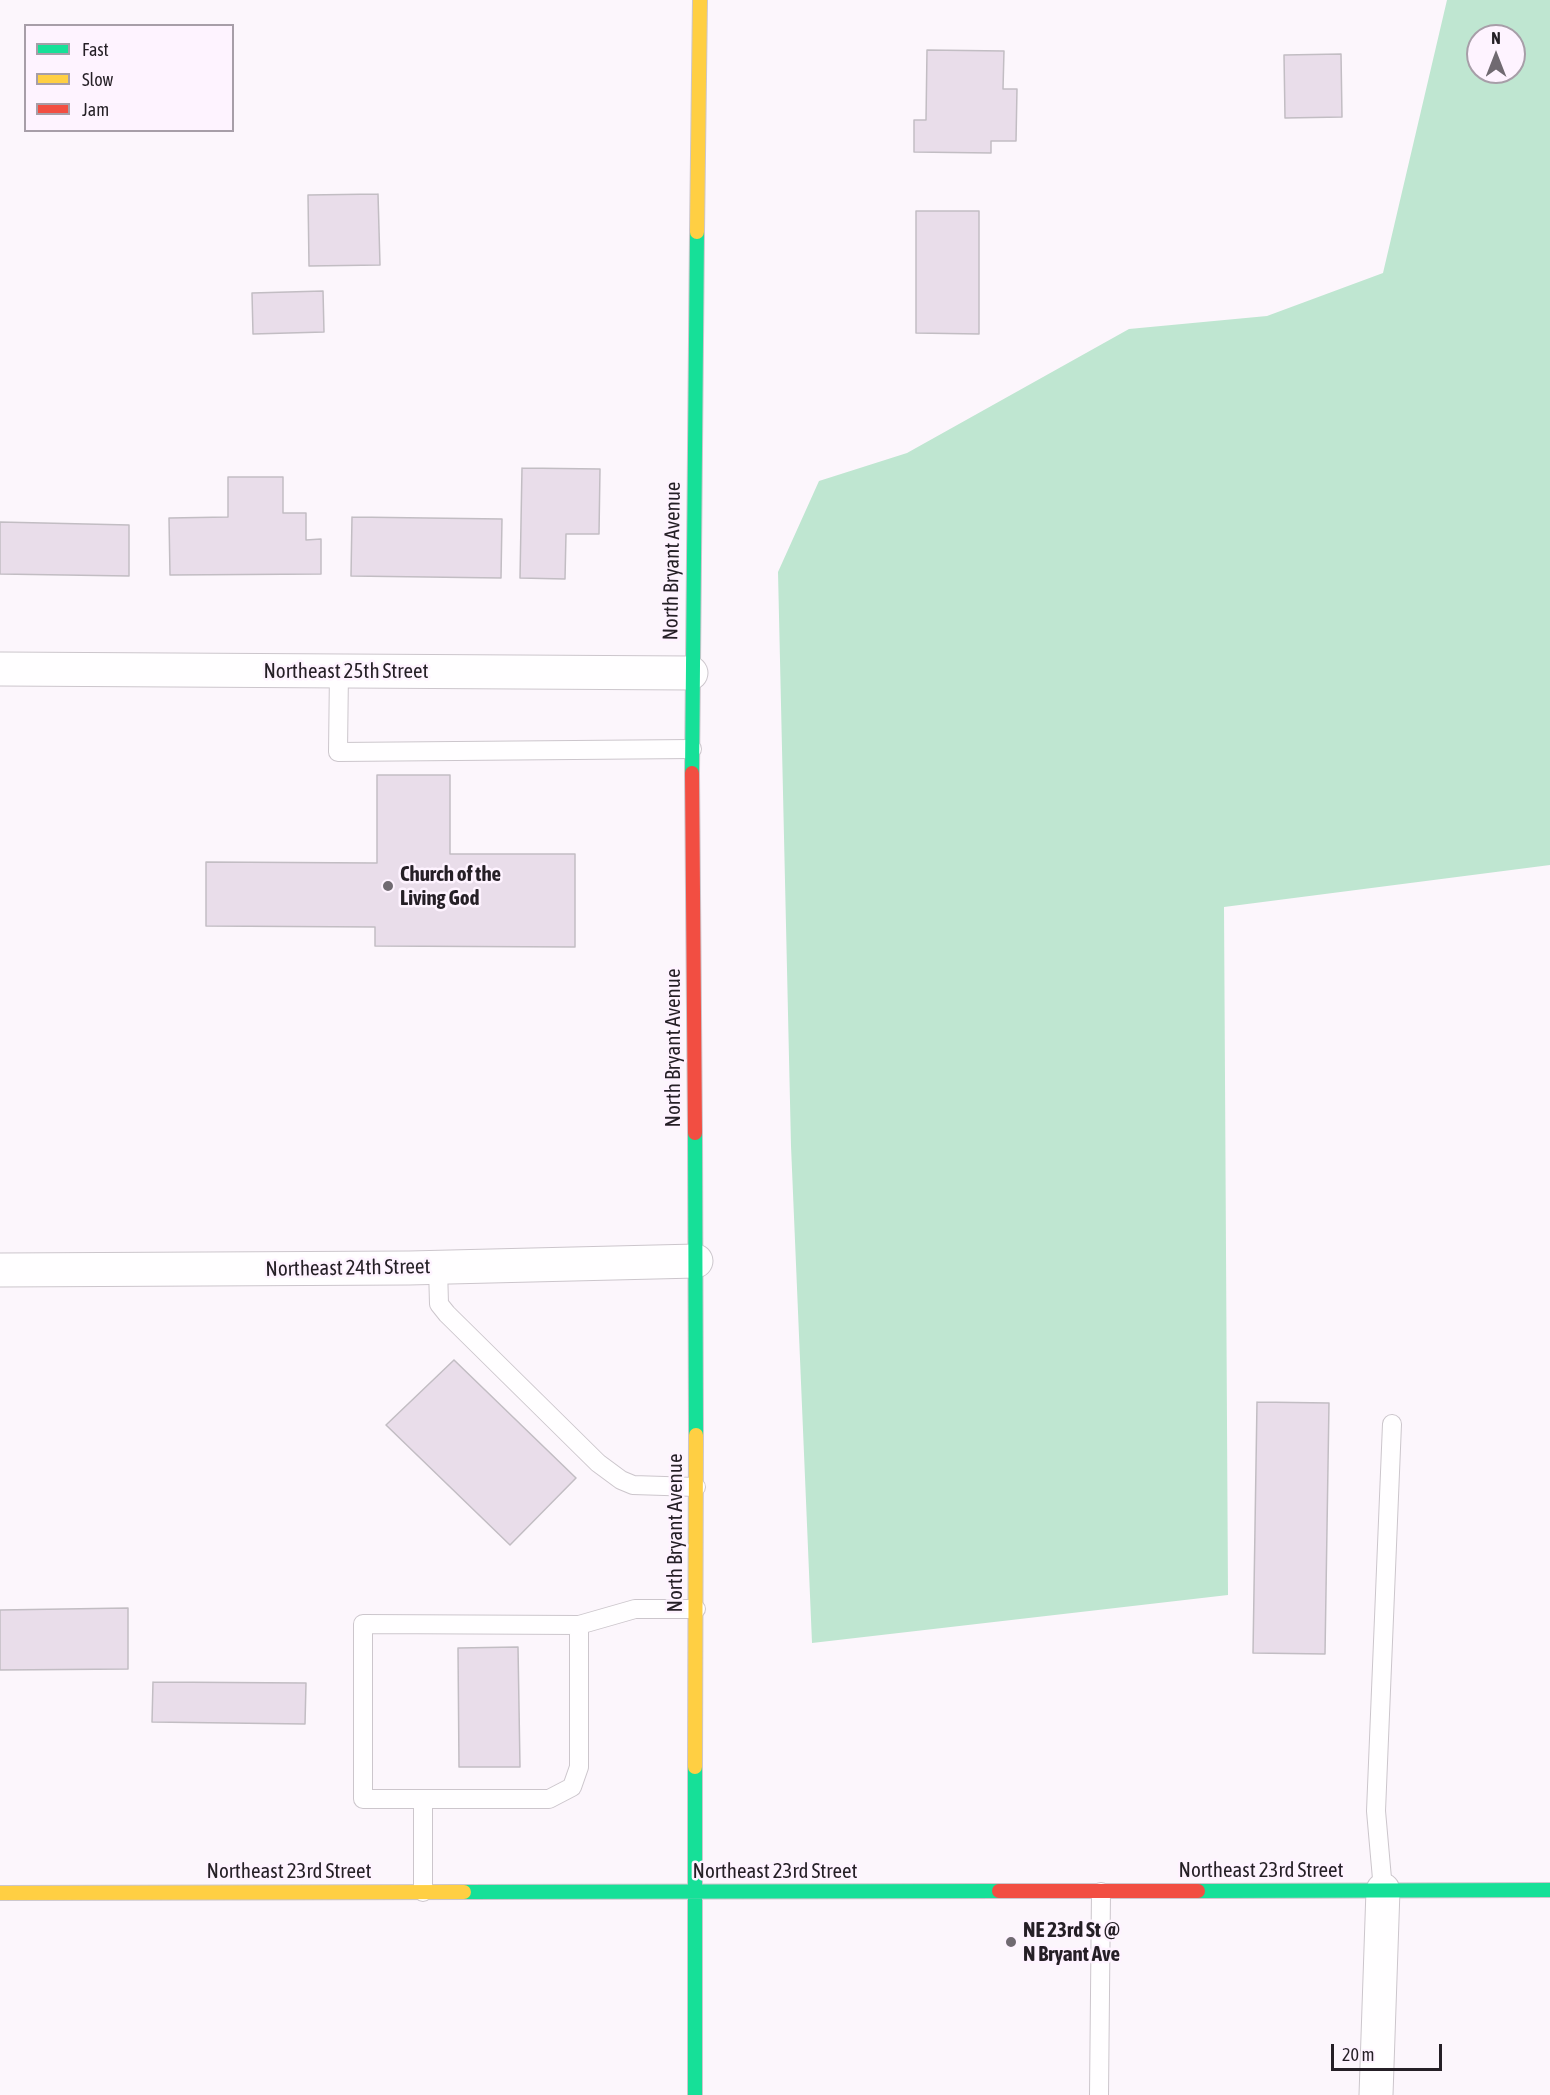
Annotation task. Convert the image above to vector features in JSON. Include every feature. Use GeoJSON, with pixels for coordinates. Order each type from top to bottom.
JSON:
{"type":"FeatureCollection","features":[{"type":"Feature","properties":{"kind":"street","name":"North Bryant Avenue"},"geometry":{"type":"LineString","coordinates":[[695,2095],[696,1261],[692,673],[700,0]]}},
{"type":"Feature","properties":{"kind":"street","name":"Northeast 25th Street"},"geometry":{"type":"LineString","coordinates":[[0,669],[692,673]]}},
{"type":"Feature","properties":{"kind":"street","name":"Northeast 24th Street"},"geometry":{"type":"LineString","coordinates":[[0,1270],[438,1267],[696,1261]]}},
{"type":"Feature","properties":{"kind":"street"},"geometry":{"type":"LineString","coordinates":[[1376,2095],[1383,1890]]}},
{"type":"Feature","properties":{"kind":"street","name":"Northeast 23rd Street"},"geometry":{"type":"LineString","coordinates":[[0,1893],[1550,1890]]}},
{"type":"Feature","properties":{"kind":"lane"},"geometry":{"type":"LineString","coordinates":[[339,671],[338,752],[692,749]]}},
{"type":"Feature","properties":{"kind":"lane"},"geometry":{"type":"LineString","coordinates":[[438,1267],[439,1304],[447,1314],[598,1463],[621,1480],[633,1485],[696,1487]]}},
{"type":"Feature","properties":{"kind":"lane"},"geometry":{"type":"LineString","coordinates":[[1383,1890],[1376,1812],[1392,1424]]}},
{"type":"Feature","properties":{"kind":"lane"},"geometry":{"type":"LineString","coordinates":[[579,1625],[579,1767],[572,1787],[549,1798],[363,1798],[363,1624],[579,1625],[635,1609],[696,1609]]}},
{"type":"Feature","properties":{"kind":"lane"},"geometry":{"type":"LineString","coordinates":[[423,1798],[423,1892]]}},
{"type":"Feature","properties":{"kind":"lane"},"geometry":{"type":"LineString","coordinates":[[1099,2095],[1101,1892]]}},
{"type":"Feature","properties":{"kind":"green space"},"geometry":{"type":"Polygon","coordinates":[[[1447,0],[1550,0],[1550,865],[1224,907],[1228,1595],[812,1643],[791,1146],[778,572],[819,481],[907,453],[1129,329],[1267,316],[1383,273],[1447,0]]]}},
{"type":"Feature","properties":{"kind":"building"},"geometry":{"type":"Polygon","coordinates":[[[927,50],[1004,51],[1003,89],[1017,89],[1016,141],[991,141],[991,153],[914,152],[914,120],[926,120],[927,50]]]}},
{"type":"Feature","properties":{"kind":"building"},"geometry":{"type":"Polygon","coordinates":[[[1341,54],[1342,117],[1285,118],[1284,55],[1341,54]]]}},
{"type":"Feature","properties":{"kind":"building"},"geometry":{"type":"Polygon","coordinates":[[[378,194],[380,265],[309,266],[308,195],[378,194]]]}},
{"type":"Feature","properties":{"kind":"building"},"geometry":{"type":"Polygon","coordinates":[[[916,211],[979,211],[979,334],[916,333],[916,211]]]}},
{"type":"Feature","properties":{"kind":"building"},"geometry":{"type":"Polygon","coordinates":[[[323,291],[324,332],[253,334],[252,293],[323,291]]]}},
{"type":"Feature","properties":{"kind":"building"},"geometry":{"type":"Polygon","coordinates":[[[522,468],[600,469],[599,534],[566,534],[565,579],[520,578],[522,468]]]}},
{"type":"Feature","properties":{"kind":"building"},"geometry":{"type":"Polygon","coordinates":[[[228,477],[283,477],[283,513],[306,513],[306,540],[321,539],[321,574],[170,575],[169,518],[228,517],[228,477]]]}},
{"type":"Feature","properties":{"kind":"building"},"geometry":{"type":"Polygon","coordinates":[[[352,517],[502,519],[501,578],[351,576],[352,517]]]}},
{"type":"Feature","properties":{"kind":"building"},"geometry":{"type":"Polygon","coordinates":[[[0,522],[129,525],[129,576],[0,574],[0,522]]]}},
{"type":"Feature","properties":{"kind":"building"},"geometry":{"type":"Polygon","coordinates":[[[377,775],[450,775],[450,854],[575,854],[575,947],[375,946],[375,927],[206,926],[206,862],[377,863],[377,775]]]}},
{"type":"Feature","properties":{"kind":"building"},"geometry":{"type":"Polygon","coordinates":[[[454,1360],[576,1478],[510,1545],[386,1425],[454,1360]]]}},
{"type":"Feature","properties":{"kind":"building"},"geometry":{"type":"Polygon","coordinates":[[[1257,1402],[1329,1403],[1325,1654],[1253,1653],[1257,1402]]]}},
{"type":"Feature","properties":{"kind":"building"},"geometry":{"type":"Polygon","coordinates":[[[128,1608],[128,1669],[0,1670],[0,1610],[128,1608]]]}},
{"type":"Feature","properties":{"kind":"building"},"geometry":{"type":"Polygon","coordinates":[[[518,1647],[520,1767],[459,1767],[458,1648],[518,1647]]]}},
{"type":"Feature","properties":{"kind":"building"},"geometry":{"type":"Polygon","coordinates":[[[153,1682],[306,1683],[305,1724],[152,1722],[153,1682]]]}},
{"type":"Feature","properties":{"kind":"traffic: fast"},"geometry":{"type":"LineString","coordinates":[[692,773],[697,232]]}},
{"type":"Feature","properties":{"kind":"traffic: fast"},"geometry":{"type":"LineString","coordinates":[[695,1133],[696,1435]]}},
{"type":"Feature","properties":{"kind":"traffic: fast"},"geometry":{"type":"LineString","coordinates":[[695,1767],[695,2095]]}},
{"type":"Feature","properties":{"kind":"traffic: fast"},"geometry":{"type":"LineString","coordinates":[[1198,1891],[1550,1890]]}},
{"type":"Feature","properties":{"kind":"traffic: fast"},"geometry":{"type":"LineString","coordinates":[[464,1892],[999,1891]]}},
{"type":"Feature","properties":{"kind":"traffic: slow"},"geometry":{"type":"LineString","coordinates":[[697,232],[700,0]]}},
{"type":"Feature","properties":{"kind":"traffic: slow"},"geometry":{"type":"LineString","coordinates":[[695,1767],[696,1435]]}},
{"type":"Feature","properties":{"kind":"traffic: slow"},"geometry":{"type":"LineString","coordinates":[[0,1893],[464,1892]]}},
{"type":"Feature","properties":{"kind":"traffic: jam"},"geometry":{"type":"LineString","coordinates":[[692,773],[695,1133]]}},
{"type":"Feature","properties":{"kind":"traffic: jam"},"geometry":{"type":"LineString","coordinates":[[999,1891],[1198,1891]]}},
{"type":"Feature","properties":{"kind":"place","name":"Church of the Living God"},"geometry":{"type":"Point","coordinates":[388,886]}},
{"type":"Feature","properties":{"kind":"place","name":"NE 23rd St @ N Bryant Ave"},"geometry":{"type":"Point","coordinates":[1011,1942]}}]}
